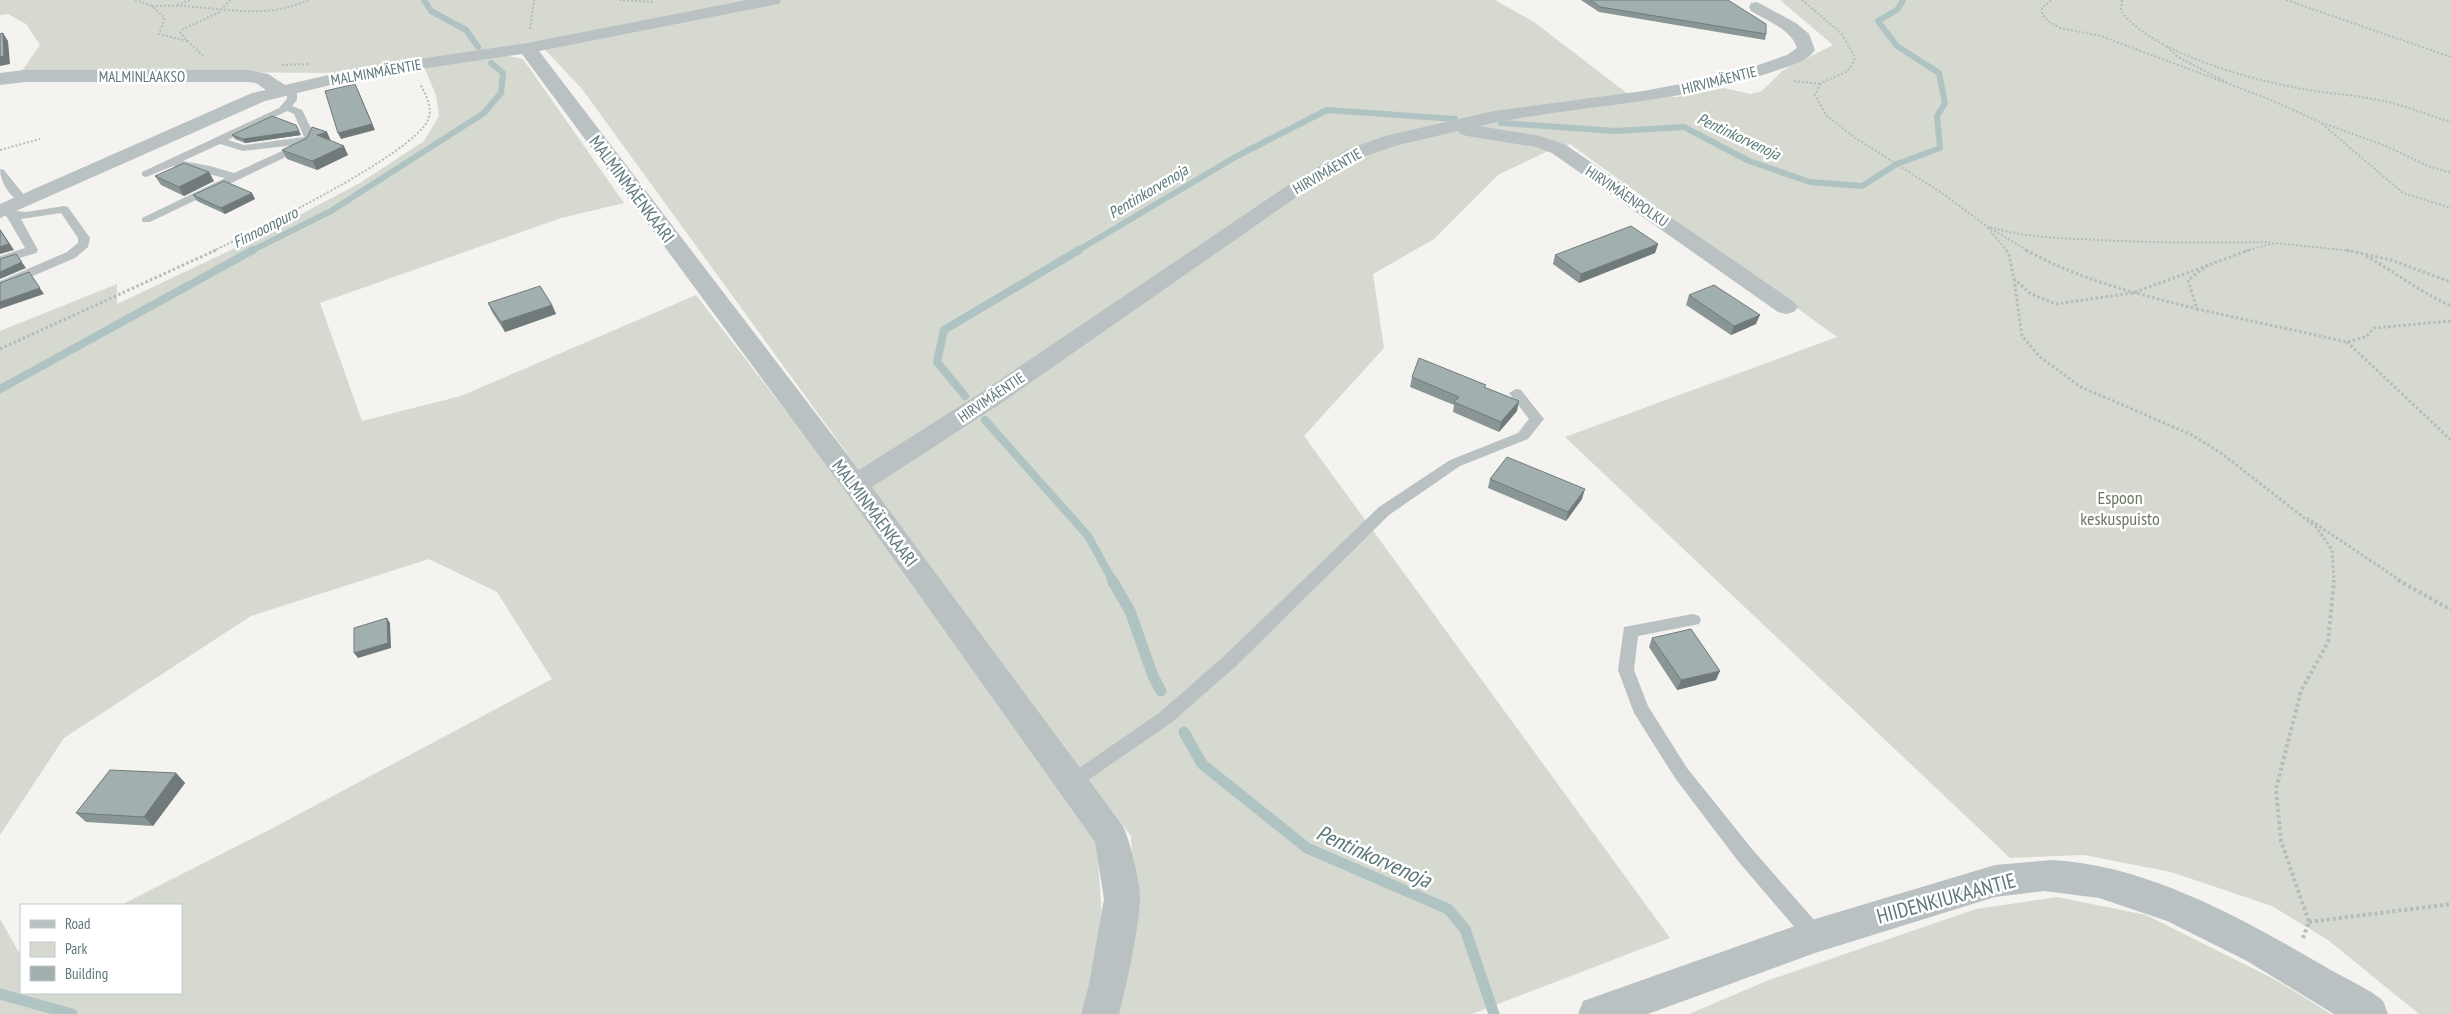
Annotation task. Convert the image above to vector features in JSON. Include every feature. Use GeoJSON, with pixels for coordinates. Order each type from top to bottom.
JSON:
{"type":"FeatureCollection","features":[{"type":"Feature","properties":{"kind":"street","name":"MALMINMÄENTIE"},"geometry":{"type":"LineString","coordinates":[[6,213],[28,200],[259,97],[286,95],[359,73],[526,48],[773,0]]}},
{"type":"Feature","properties":{"kind":"street","name":"HIRVIMÄENTIE"},"geometry":{"type":"LineString","coordinates":[[856,486],[1007,387],[1291,192],[1352,154],[1392,140],[1450,127],[1556,107],[1643,98],[1733,80],[1793,59],[1806,50],[1804,38],[1790,26],[1757,7]]}},
{"type":"Feature","properties":{"kind":"street","name":"MALMINMÄENKAARI"},"geometry":{"type":"LineString","coordinates":[[526,48],[856,486],[1111,837],[1122,899],[1108,984],[1100,1014]]}},
{"type":"Feature","properties":{"kind":"street","name":"MALMINLAAKSO"},"geometry":{"type":"LineString","coordinates":[[0,79],[25,76],[248,76],[261,78],[286,95]]}},
{"type":"Feature","properties":{"kind":"street","name":"HIRVIMÄENPOLKU"},"geometry":{"type":"LineString","coordinates":[[1450,127],[1540,142],[1559,149],[1786,307]]}},
{"type":"Feature","properties":{"kind":"street","name":"HIIDENKIUKAANTIE"},"geometry":{"type":"LineString","coordinates":[[1597,1014],[1815,936],[1995,881],[2024,876],[2059,876],[2110,884],[2165,902],[2291,966],[2369,1014]]}},
{"type":"Feature","properties":{"kind":"lane"},"geometry":{"type":"LineString","coordinates":[[146,220],[293,152],[307,143],[310,136],[298,112],[286,95]]}},
{"type":"Feature","properties":{"kind":"lane"},"geometry":{"type":"LineString","coordinates":[[146,174],[283,110],[286,95]]}},
{"type":"Feature","properties":{"kind":"lane"},"geometry":{"type":"LineString","coordinates":[[219,140],[243,148],[309,140]]}},
{"type":"Feature","properties":{"kind":"lane"},"geometry":{"type":"LineString","coordinates":[[173,162],[187,167],[210,169],[237,178]]}},
{"type":"Feature","properties":{"kind":"lane"},"geometry":{"type":"LineString","coordinates":[[0,172],[4,183],[20,197],[28,200]]}},
{"type":"Feature","properties":{"kind":"lane"},"geometry":{"type":"LineString","coordinates":[[0,286],[71,256],[84,244],[84,238],[64,209],[6,213]]}},
{"type":"Feature","properties":{"kind":"lane"},"geometry":{"type":"LineString","coordinates":[[6,213],[44,268]]}},
{"type":"Feature","properties":{"kind":"lane"},"geometry":{"type":"LineString","coordinates":[[0,260],[32,250]]}},
{"type":"Feature","properties":{"kind":"lane"},"geometry":{"type":"LineString","coordinates":[[1072,782],[1165,718],[1230,662],[1384,510],[1455,463],[1523,436],[1537,419],[1516,393]]}},
{"type":"Feature","properties":{"kind":"lane"},"geometry":{"type":"LineString","coordinates":[[1693,620],[1630,631],[1626,670],[1640,708],[1687,780],[1745,855],[1815,936]]}},
{"type":"Feature","properties":{"kind":"path"},"geometry":{"type":"LineString","coordinates":[[135,0],[152,6],[175,6],[265,14],[294,7],[308,0]]}},
{"type":"Feature","properties":{"kind":"path"},"geometry":{"type":"LineString","coordinates":[[175,6],[190,0]]}},
{"type":"Feature","properties":{"kind":"path"},"geometry":{"type":"LineString","coordinates":[[190,76],[207,60],[180,33],[183,29],[222,10],[225,2],[230,0]]}},
{"type":"Feature","properties":{"kind":"path"},"geometry":{"type":"LineString","coordinates":[[526,48],[534,0]]}},
{"type":"Feature","properties":{"kind":"path"},"geometry":{"type":"LineString","coordinates":[[1802,0],[1841,33],[1855,57],[1853,65],[1838,77],[1820,84],[1815,95],[1826,115],[1854,137],[1942,193],[1985,225],[2074,274],[2134,293],[2197,309],[2347,342],[2366,337],[2374,328],[2451,320]]}},
{"type":"Feature","properties":{"kind":"path"},"geometry":{"type":"LineString","coordinates":[[2051,0],[2042,8],[2042,14],[2048,22],[2060,28],[2101,36],[2386,146],[2428,166],[2451,173]]}},
{"type":"Feature","properties":{"kind":"path"},"geometry":{"type":"LineString","coordinates":[[2122,0],[2121,11],[2129,22],[2165,45],[2186,55],[2259,79],[2292,87],[2380,100],[2451,122]]}},
{"type":"Feature","properties":{"kind":"path"},"geometry":{"type":"LineString","coordinates":[[2286,0],[2451,57]]}},
{"type":"Feature","properties":{"kind":"path"},"geometry":{"type":"LineString","coordinates":[[152,6],[165,18],[159,34],[187,41]]}},
{"type":"Feature","properties":{"kind":"path"},"geometry":{"type":"LineString","coordinates":[[2165,45],[2178,57],[2237,88]]}},
{"type":"Feature","properties":{"kind":"path"},"geometry":{"type":"LineString","coordinates":[[0,349],[256,230],[344,182],[411,139],[426,125],[430,117],[430,105],[411,65]]}},
{"type":"Feature","properties":{"kind":"path"},"geometry":{"type":"LineString","coordinates":[[2320,122],[2402,193],[2451,208]]}},
{"type":"Feature","properties":{"kind":"path"},"geometry":{"type":"LineString","coordinates":[[0,150],[40,138]]}},
{"type":"Feature","properties":{"kind":"path"},"geometry":{"type":"LineString","coordinates":[[1985,225],[2012,234],[2080,239],[2187,244],[2275,242],[2342,248],[2362,255],[2386,268],[2424,294],[2451,306]]}},
{"type":"Feature","properties":{"kind":"path"},"geometry":{"type":"LineString","coordinates":[[1985,225],[2009,254],[2022,336],[2040,357],[2081,387],[2192,435],[2221,453],[2316,527],[2332,550],[2335,572],[2328,642],[2301,691],[2276,789],[2281,841],[2310,922],[2291,966]]}},
{"type":"Feature","properties":{"kind":"path"},"geometry":{"type":"LineString","coordinates":[[2014,279],[2031,294],[2056,304],[2134,293],[2210,263],[2260,245],[2275,242]]}},
{"type":"Feature","properties":{"kind":"path"},"geometry":{"type":"LineString","coordinates":[[2362,255],[2391,260],[2451,282]]}},
{"type":"Feature","properties":{"kind":"path"},"geometry":{"type":"LineString","coordinates":[[2197,309],[2188,280],[2210,263]]}},
{"type":"Feature","properties":{"kind":"path"},"geometry":{"type":"LineString","coordinates":[[2347,342],[2451,440]]}},
{"type":"Feature","properties":{"kind":"path"},"geometry":{"type":"LineString","coordinates":[[2278,498],[2382,570],[2451,610]]}},
{"type":"Feature","properties":{"kind":"path"},"geometry":{"type":"LineString","coordinates":[[2310,922],[2451,904]]}},
{"type":"Feature","properties":{"kind":"green space","name":"Espoon keskuspuisto"},"geometry":{"type":"Polygon","coordinates":[[[0,0],[1495,0],[1534,22],[1628,94],[1677,97],[1725,88],[1750,94],[1762,91],[1782,71],[1833,45],[1780,0],[2451,0],[2451,1014],[2419,1014],[2328,940],[2272,906],[2171,872],[2084,855],[2010,858],[1565,437],[1837,337],[1570,144],[1546,152],[1498,175],[1434,239],[1373,274],[1384,348],[1304,436],[1670,938],[1472,1014],[1116,1014],[1135,931],[1131,836],[1004,669],[582,89],[537,41],[359,73],[22,71],[40,45],[26,24],[8,14],[0,15],[0,0]]]}},
{"type":"Feature","properties":{"kind":"green space"},"geometry":{"type":"Polygon","coordinates":[[[503,55],[523,59],[624,203],[561,218],[320,303],[362,421],[461,396],[696,295],[846,489],[1097,843],[1103,935],[1081,1014],[0,1014],[0,919],[20,954],[20,994],[182,994],[182,904],[123,904],[271,829],[552,679],[497,592],[429,559],[251,616],[64,738],[0,835],[0,331],[117,284],[117,304],[250,241],[360,183],[424,141],[439,116],[436,95],[424,67],[503,55]]]}},
{"type":"Feature","properties":{"kind":"green space"},"geometry":{"type":"Polygon","coordinates":[[[2057,897],[2146,915],[2274,979],[2331,1014],[1689,1014],[1769,980],[1976,909],[2057,897]]]}},
{"type":"Feature","properties":{"kind":"building"},"geometry":{"type":"Polygon","coordinates":[[[1591,0],[1728,0],[1766,24],[1766,34],[1600,7],[1591,0]]]}},
{"type":"Feature","properties":{"kind":"building"},"geometry":{"type":"Polygon","coordinates":[[[3,33],[4,56],[0,57],[0,34],[3,33]]]}},
{"type":"Feature","properties":{"kind":"building"},"geometry":{"type":"Polygon","coordinates":[[[355,84],[372,124],[338,133],[325,91],[355,84]]]}},
{"type":"Feature","properties":{"kind":"building"},"geometry":{"type":"Polygon","coordinates":[[[272,116],[296,125],[299,131],[243,139],[232,135],[272,116]]]}},
{"type":"Feature","properties":{"kind":"building"},"geometry":{"type":"Polygon","coordinates":[[[312,127],[327,132],[317,135],[344,146],[312,161],[282,150],[307,138],[312,127]]]}},
{"type":"Feature","properties":{"kind":"building"},"geometry":{"type":"Polygon","coordinates":[[[184,163],[209,172],[179,187],[155,176],[184,163]]]}},
{"type":"Feature","properties":{"kind":"building"},"geometry":{"type":"Polygon","coordinates":[[[224,181],[252,193],[221,208],[193,195],[224,181]]]}},
{"type":"Feature","properties":{"kind":"building"},"geometry":{"type":"Polygon","coordinates":[[[1631,226],[1658,244],[1581,274],[1555,255],[1631,226]]]}},
{"type":"Feature","properties":{"kind":"building"},"geometry":{"type":"Polygon","coordinates":[[[0,230],[9,244],[0,247],[0,230]]]}},
{"type":"Feature","properties":{"kind":"building"},"geometry":{"type":"Polygon","coordinates":[[[16,254],[22,262],[0,272],[0,259],[16,254]]]}},
{"type":"Feature","properties":{"kind":"building"},"geometry":{"type":"Polygon","coordinates":[[[29,272],[40,288],[0,302],[0,283],[29,272]]]}},
{"type":"Feature","properties":{"kind":"building"},"geometry":{"type":"Polygon","coordinates":[[[1714,285],[1760,315],[1734,326],[1689,295],[1714,285]]]}},
{"type":"Feature","properties":{"kind":"building"},"geometry":{"type":"Polygon","coordinates":[[[540,286],[552,305],[501,322],[488,303],[540,286]]]}},
{"type":"Feature","properties":{"kind":"building"},"geometry":{"type":"Polygon","coordinates":[[[1419,358],[1486,385],[1484,387],[1519,401],[1501,422],[1454,402],[1459,397],[1412,377],[1419,358]]]}},
{"type":"Feature","properties":{"kind":"building"},"geometry":{"type":"Polygon","coordinates":[[[1507,457],[1585,489],[1568,512],[1490,479],[1507,457]]]}},
{"type":"Feature","properties":{"kind":"building"},"geometry":{"type":"Polygon","coordinates":[[[387,618],[388,643],[354,653],[354,628],[387,618]]]}},
{"type":"Feature","properties":{"kind":"building"},"geometry":{"type":"Polygon","coordinates":[[[1691,629],[1720,671],[1681,680],[1652,638],[1691,629]]]}},
{"type":"Feature","properties":{"kind":"building"},"geometry":{"type":"Polygon","coordinates":[[[110,770],[176,773],[144,817],[76,813],[110,770]]]}},
{"type":"Feature","properties":{"kind":"waterway","name":"Finnoonpuro"},"geometry":{"type":"LineString","coordinates":[[424,0],[431,11],[466,30],[478,47]]}},
{"type":"Feature","properties":{"kind":"waterway","name":"Pentinkorvenoja"},"geometry":{"type":"LineString","coordinates":[[1501,123],[1615,131],[1684,127],[1749,161],[1810,182],[1862,186],[1897,164],[1940,148],[1937,116],[1945,103],[1939,73],[1897,46],[1878,21],[1898,9],[1903,0]]}},
{"type":"Feature","properties":{"kind":"waterway","name":"Finnoonpuro"},"geometry":{"type":"LineString","coordinates":[[253,250],[331,211],[484,113],[501,93],[503,73],[491,63]]}},
{"type":"Feature","properties":{"kind":"waterway","name":"Pentinkorvenoja"},"geometry":{"type":"LineString","coordinates":[[1077,251],[1237,156],[1327,110],[1455,119]]}},
{"type":"Feature","properties":{"kind":"waterway","name":"Finnoonpuro"},"geometry":{"type":"LineString","coordinates":[[0,389],[253,250]]}},
{"type":"Feature","properties":{"kind":"waterway","name":"Pentinkorvenoja"},"geometry":{"type":"LineString","coordinates":[[965,396],[937,362],[944,330],[1079,250]]}},
{"type":"Feature","properties":{"kind":"waterway","name":"Pentinkorvenoja"},"geometry":{"type":"LineString","coordinates":[[985,420],[1088,536],[1113,581]]}},
{"type":"Feature","properties":{"kind":"waterway","name":"Pentinkorvenoja"},"geometry":{"type":"LineString","coordinates":[[1112,580],[1130,611],[1153,676],[1161,691]]}},
{"type":"Feature","properties":{"kind":"waterway","name":"Pentinkorvenoja"},"geometry":{"type":"LineString","coordinates":[[1184,732],[1202,764],[1307,848],[1448,909],[1465,929],[1494,1014]]}},
{"type":"Feature","properties":{"kind":"waterway","name":"Finnoonpuro"},"geometry":{"type":"LineString","coordinates":[[0,994],[72,1014]]}}]}
